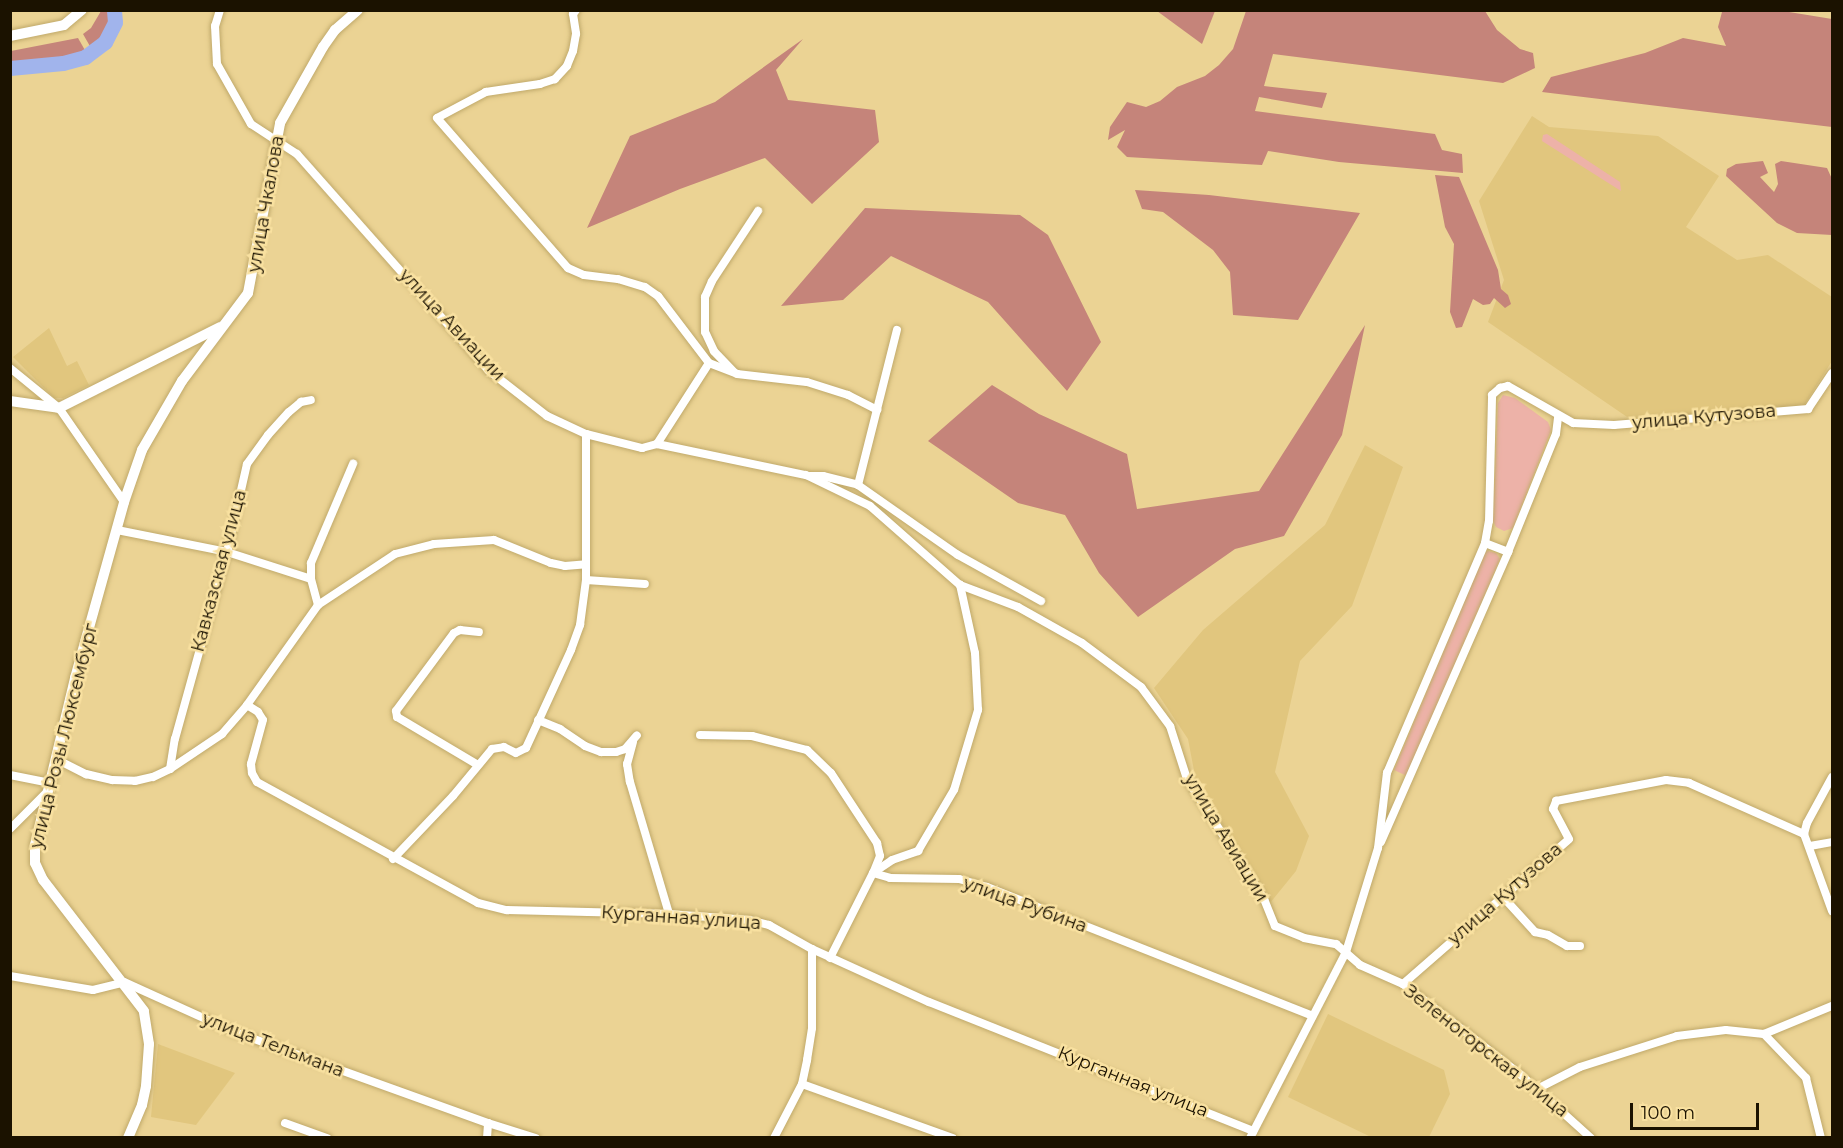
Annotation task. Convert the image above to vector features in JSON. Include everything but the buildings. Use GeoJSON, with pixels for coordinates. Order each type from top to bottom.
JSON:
{"type":"FeatureCollection","features":[{"type":"Feature","properties":{"kind":"street"},"geometry":{"type":"LineString","coordinates":[[10,36],[64,25],[82,10]]}},
{"type":"Feature","properties":{"kind":"street","name":"улица Авиации"},"geometry":{"type":"LineString","coordinates":[[220,10],[214,26],[217,64],[251,124],[297,153],[488,370],[547,416],[586,434],[642,448],[657,444],[806,476],[824,476],[858,485],[958,555],[1041,601]]}},
{"type":"Feature","properties":{"kind":"street","name":"улица Чкалова"},"geometry":{"type":"LineString","coordinates":[[60,408],[223,326],[240,306],[252,282],[275,140],[286,110],[335,30],[358,10]]}},
{"type":"Feature","properties":{"kind":"street"},"geometry":{"type":"LineString","coordinates":[[575,12],[576,34],[573,51],[567,66],[555,79],[540,84],[486,92],[437,118],[568,268],[584,275],[618,279],[645,287],[658,296],[710,363],[737,374],[807,382],[848,394],[877,410]]}},
{"type":"Feature","properties":{"kind":"street"},"geometry":{"type":"LineString","coordinates":[[737,374],[714,351],[705,332],[705,297],[712,281],[758,211]]}},
{"type":"Feature","properties":{"kind":"street","name":"улица Розы Люксембург"},"geometry":{"type":"LineString","coordinates":[[128,1137],[142,1106],[149,1044],[144,1011],[44,880],[35,863],[35,845],[124,502],[142,450],[182,381],[223,326]]}},
{"type":"Feature","properties":{"kind":"street"},"geometry":{"type":"LineString","coordinates":[[858,485],[897,330]]}},
{"type":"Feature","properties":{"kind":"street"},"geometry":{"type":"LineString","coordinates":[[657,444],[710,363]]}},
{"type":"Feature","properties":{"kind":"street"},"geometry":{"type":"LineString","coordinates":[[10,368],[60,408],[124,502]]}},
{"type":"Feature","properties":{"kind":"street","name":"улица Кутузова"},"geometry":{"type":"LineString","coordinates":[[1378,848],[1387,773],[1485,543],[1489,521],[1492,395],[1500,388],[1508,386],[1558,417],[1573,423],[1614,425],[1808,409],[1833,373]]}},
{"type":"Feature","properties":{"kind":"street","name":"Кавказская улица"},"geometry":{"type":"LineString","coordinates":[[170,769],[174,739],[227,552],[247,464],[268,435],[289,412],[301,402],[311,400]]}},
{"type":"Feature","properties":{"kind":"street"},"geometry":{"type":"LineString","coordinates":[[10,401],[60,408]]}},
{"type":"Feature","properties":{"kind":"street","name":"улица Кутузова"},"geometry":{"type":"LineString","coordinates":[[1251,1134],[1346,952],[1378,848],[1508,552],[1556,434],[1558,417]]}},
{"type":"Feature","properties":{"kind":"street"},"geometry":{"type":"LineString","coordinates":[[393,859],[492,749],[504,747],[522,752],[526,748],[571,650],[579,625],[586,580],[586,434]]}},
{"type":"Feature","properties":{"kind":"street"},"geometry":{"type":"LineString","coordinates":[[318,605],[311,579],[311,563],[353,464]]}},
{"type":"Feature","properties":{"kind":"street","name":"улица Авиации"},"geometry":{"type":"LineString","coordinates":[[806,476],[870,506],[960,585],[1018,607],[1082,643],[1142,687],[1170,726],[1187,779],[1264,899],[1275,926],[1304,938],[1336,944],[1346,952]]}},
{"type":"Feature","properties":{"kind":"street"},"geometry":{"type":"LineString","coordinates":[[117,530],[227,552],[311,579]]}},
{"type":"Feature","properties":{"kind":"street"},"geometry":{"type":"LineString","coordinates":[[56,759],[86,774],[112,780],[135,781],[153,777],[170,769],[222,734],[247,705],[318,605],[395,554],[434,544],[494,540],[551,563],[565,566],[586,564]]}},
{"type":"Feature","properties":{"kind":"street"},"geometry":{"type":"LineString","coordinates":[[1485,543],[1508,552]]}},
{"type":"Feature","properties":{"kind":"street"},"geometry":{"type":"LineString","coordinates":[[586,580],[645,585]]}},
{"type":"Feature","properties":{"kind":"street"},"geometry":{"type":"LineString","coordinates":[[873,873],[892,860],[918,851],[954,789],[962,764],[978,710],[978,679],[970,622],[960,585]]}},
{"type":"Feature","properties":{"kind":"street"},"geometry":{"type":"LineString","coordinates":[[478,765],[398,717],[396,711],[454,633],[460,630],[479,632]]}},
{"type":"Feature","properties":{"kind":"street","name":"Курганная улица"},"geometry":{"type":"LineString","coordinates":[[247,705],[258,712],[263,720],[251,764],[252,774],[257,782],[393,859],[493,909],[669,914],[749,920],[769,925],[830,958],[929,1002],[1251,1134]]}},
{"type":"Feature","properties":{"kind":"street"},"geometry":{"type":"LineString","coordinates":[[538,720],[560,729],[585,746],[601,752],[616,752],[635,739],[627,764],[630,782],[669,914]]}},
{"type":"Feature","properties":{"kind":"street"},"geometry":{"type":"LineString","coordinates":[[700,735],[752,736],[807,750],[831,772],[877,843],[880,856],[830,958]]}},
{"type":"Feature","properties":{"kind":"street"},"geometry":{"type":"LineString","coordinates":[[10,775],[50,787],[10,829]]}},
{"type":"Feature","properties":{"kind":"street"},"geometry":{"type":"LineString","coordinates":[[1833,777],[1807,823],[1804,834],[1833,911]]}},
{"type":"Feature","properties":{"kind":"street","name":"улица Кутузова"},"geometry":{"type":"LineString","coordinates":[[1403,984],[1569,839],[1553,808],[1556,801],[1577,795],[1666,780],[1689,783],[1804,834]]}},
{"type":"Feature","properties":{"kind":"street"},"geometry":{"type":"LineString","coordinates":[[1810,846],[1833,842]]}},
{"type":"Feature","properties":{"kind":"street","name":"улица Рубина"},"geometry":{"type":"LineString","coordinates":[[873,873],[890,878],[959,879],[987,887],[1312,1016]]}},
{"type":"Feature","properties":{"kind":"street"},"geometry":{"type":"LineString","coordinates":[[1504,898],[1536,932],[1548,935],[1567,946],[1580,946]]}},
{"type":"Feature","properties":{"kind":"street"},"geometry":{"type":"LineString","coordinates":[[774,1137],[802,1084],[812,1028],[812,949]]}},
{"type":"Feature","properties":{"kind":"street","name":"Зеленогорская улица"},"geometry":{"type":"LineString","coordinates":[[1346,952],[1360,965],[1403,984],[1537,1089],[1591,1137]]}},
{"type":"Feature","properties":{"kind":"street"},"geometry":{"type":"LineString","coordinates":[[10,976],[93,990],[124,982]]}},
{"type":"Feature","properties":{"kind":"street","name":"улица Тельмана"},"geometry":{"type":"LineString","coordinates":[[124,982],[232,1030],[488,1123],[536,1137]]}},
{"type":"Feature","properties":{"kind":"street"},"geometry":{"type":"LineString","coordinates":[[1537,1089],[1580,1067],[1677,1036],[1726,1030],[1764,1034],[1833,1006]]}},
{"type":"Feature","properties":{"kind":"street"},"geometry":{"type":"LineString","coordinates":[[1764,1034],[1806,1078],[1821,1137]]}},
{"type":"Feature","properties":{"kind":"street"},"geometry":{"type":"LineString","coordinates":[[802,1084],[953,1137]]}},
{"type":"Feature","properties":{"kind":"street"},"geometry":{"type":"LineString","coordinates":[[285,1123],[327,1137]]}},
{"type":"Feature","properties":{"kind":"street"},"geometry":{"type":"LineString","coordinates":[[487,1137],[488,1123]]}},
{"type":"Feature","properties":{"kind":"shaded area"},"geometry":{"type":"Polygon","coordinates":[[[101,11],[110,11],[111,21],[102,39],[91,48],[83,34],[91,28],[101,11]]]}},
{"type":"Feature","properties":{"kind":"shaded area"},"geometry":{"type":"Polygon","coordinates":[[[1157,11],[1215,11],[1202,44],[1157,11]]]}},
{"type":"Feature","properties":{"kind":"shaded area"},"geometry":{"type":"Polygon","coordinates":[[[1246,11],[1485,11],[1497,30],[1520,49],[1533,53],[1535,68],[1503,83],[1273,54],[1264,86],[1327,93],[1322,108],[1259,97],[1255,111],[1435,134],[1442,150],[1462,154],[1463,173],[1339,162],[1268,151],[1262,165],[1127,157],[1117,147],[1125,130],[1108,140],[1110,127],[1127,102],[1146,107],[1160,101],[1177,87],[1205,76],[1219,65],[1233,49],[1246,11]]]}},
{"type":"Feature","properties":{"kind":"shaded area"},"geometry":{"type":"Polygon","coordinates":[[[1783,11],[1832,19],[1832,127],[1542,92],[1551,77],[1645,53],[1683,38],[1726,46],[1718,27],[1722,12],[1783,11]]]}},
{"type":"Feature","properties":{"kind":"shaded area"},"geometry":{"type":"Polygon","coordinates":[[[78,38],[86,52],[83,54],[62,60],[11,65],[11,51],[78,38]]]}},
{"type":"Feature","properties":{"kind":"shaded area"},"geometry":{"type":"Polygon","coordinates":[[[803,39],[776,70],[788,100],[875,110],[879,142],[812,204],[765,158],[680,189],[587,228],[630,136],[715,102],[803,39]]]}},
{"type":"Feature","properties":{"kind":"shaded area"},"geometry":{"type":"Polygon","coordinates":[[[1532,116],[1549,127],[1658,136],[1719,176],[1686,227],[1737,260],[1768,255],[1832,297],[1832,361],[1803,407],[1633,421],[1488,322],[1504,280],[1479,201],[1532,116]]]}},
{"type":"Feature","properties":{"kind":"shaded area"},"geometry":{"type":"Polygon","coordinates":[[[1547,134],[1620,182],[1621,191],[1542,141],[1543,135],[1547,134]]]}},
{"type":"Feature","properties":{"kind":"shaded area"},"geometry":{"type":"Polygon","coordinates":[[[1763,161],[1768,173],[1760,177],[1774,192],[1778,184],[1775,164],[1781,161],[1827,168],[1832,179],[1832,235],[1797,233],[1777,223],[1726,176],[1727,169],[1736,164],[1763,161]]]}},
{"type":"Feature","properties":{"kind":"shaded area"},"geometry":{"type":"Polygon","coordinates":[[[1435,175],[1459,177],[1498,270],[1501,289],[1508,295],[1511,304],[1505,308],[1494,298],[1490,304],[1483,305],[1473,299],[1462,327],[1456,328],[1450,312],[1454,244],[1445,227],[1435,175]]]}},
{"type":"Feature","properties":{"kind":"shaded area"},"geometry":{"type":"Polygon","coordinates":[[[1135,190],[1209,195],[1360,213],[1298,320],[1233,315],[1230,272],[1213,250],[1163,212],[1142,209],[1135,190]]]}},
{"type":"Feature","properties":{"kind":"shaded area"},"geometry":{"type":"Polygon","coordinates":[[[865,208],[1020,215],[1048,235],[1101,342],[1067,391],[988,302],[891,256],[843,300],[781,306],[865,208]]]}},
{"type":"Feature","properties":{"kind":"shaded area"},"geometry":{"type":"Polygon","coordinates":[[[1365,325],[1342,435],[1284,536],[1235,549],[1138,617],[1099,573],[1065,515],[1018,503],[928,441],[992,385],[1039,414],[1127,454],[1137,509],[1259,491],[1365,325]]]}},
{"type":"Feature","properties":{"kind":"shaded area"},"geometry":{"type":"Polygon","coordinates":[[[49,328],[67,366],[77,361],[89,385],[63,398],[54,398],[13,357],[49,328]]]}},
{"type":"Feature","properties":{"kind":"shaded area"},"geometry":{"type":"Polygon","coordinates":[[[1503,395],[1515,398],[1548,422],[1551,430],[1513,528],[1504,531],[1496,527],[1493,521],[1498,403],[1503,395]]]}},
{"type":"Feature","properties":{"kind":"shaded area"},"geometry":{"type":"Polygon","coordinates":[[[1365,445],[1403,467],[1352,606],[1300,661],[1275,772],[1309,836],[1296,871],[1270,903],[1196,781],[1188,739],[1154,688],[1203,630],[1325,525],[1365,445]]]}},
{"type":"Feature","properties":{"kind":"shaded area"},"geometry":{"type":"Polygon","coordinates":[[[1485,552],[1496,553],[1500,559],[1407,776],[1394,770],[1485,552]]]}},
{"type":"Feature","properties":{"kind":"shaded area"},"geometry":{"type":"Polygon","coordinates":[[[1328,1014],[1444,1070],[1450,1094],[1429,1137],[1371,1137],[1288,1097],[1328,1014]]]}},
{"type":"Feature","properties":{"kind":"shaded area"},"geometry":{"type":"Polygon","coordinates":[[[158,1044],[235,1073],[196,1125],[151,1117],[158,1044]]]}},
{"type":"Feature","properties":{"kind":"waterway"},"geometry":{"type":"LineString","coordinates":[[10,68],[63,63],[85,57],[105,42],[115,22],[114,10]]}}]}
